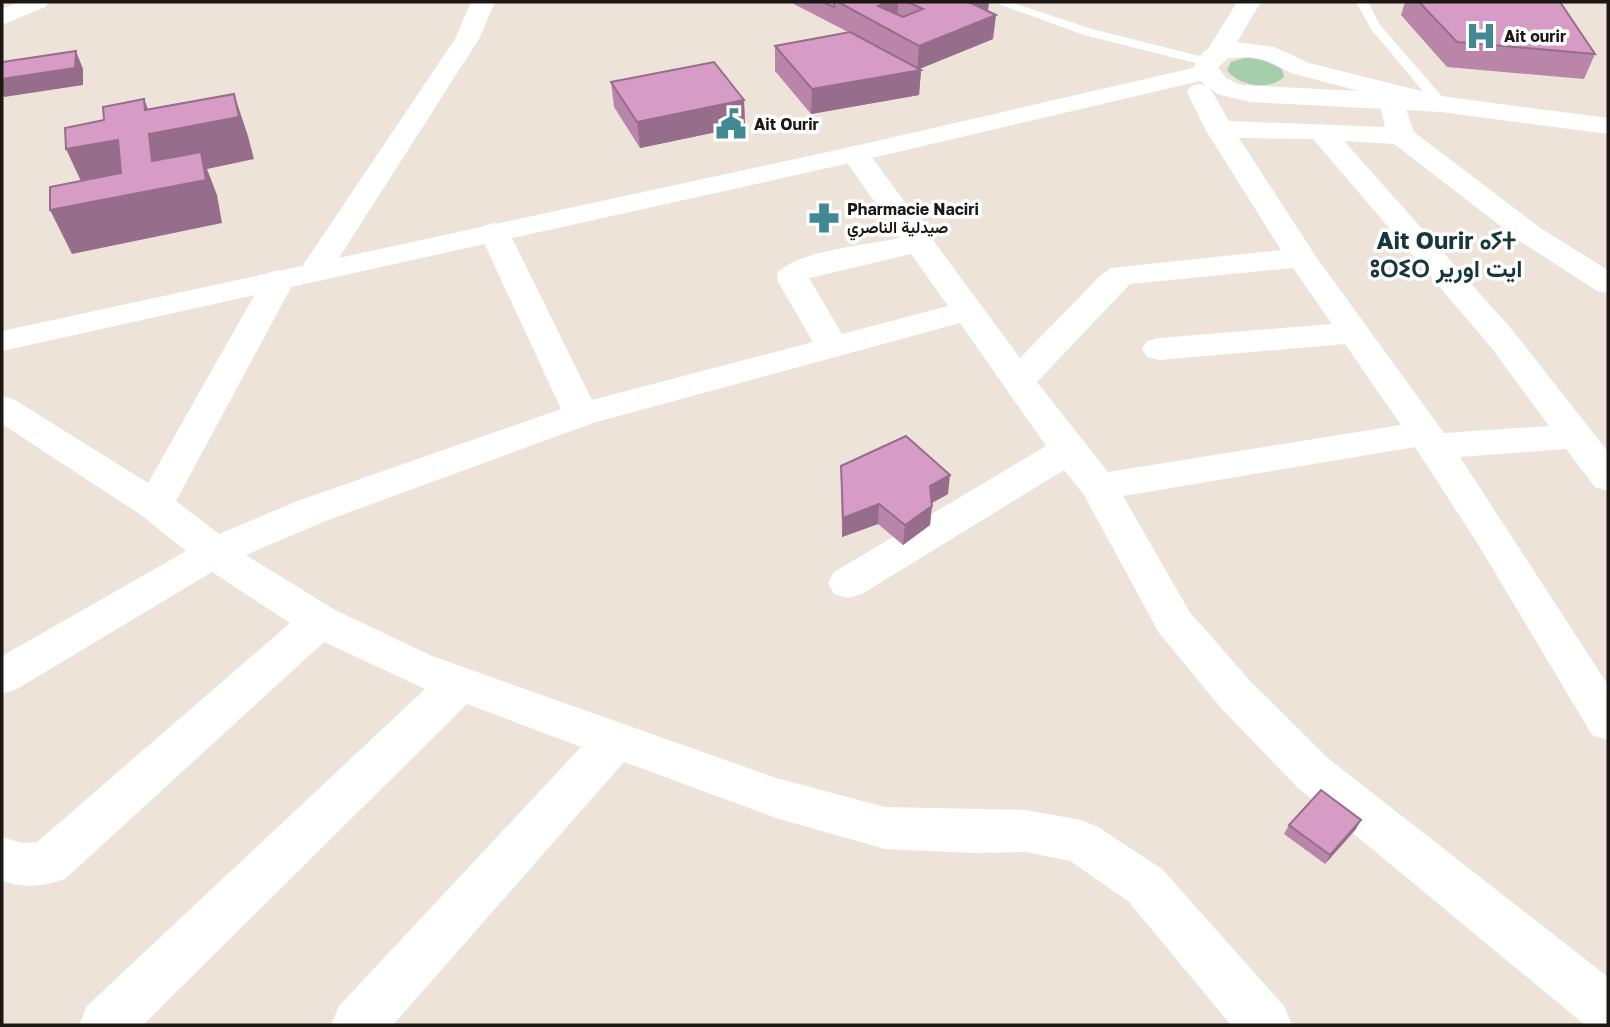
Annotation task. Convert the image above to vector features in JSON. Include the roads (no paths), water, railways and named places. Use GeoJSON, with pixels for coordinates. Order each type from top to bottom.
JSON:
{"type":"FeatureCollection","features":[{"type":"Feature","properties":{"kind":"street"},"geometry":{"type":"LineString","coordinates":[[2,18],[37,2]]}},
{"type":"Feature","properties":{"kind":"street"},"geometry":{"type":"LineString","coordinates":[[315,271],[467,39],[483,2]]}},
{"type":"Feature","properties":{"kind":"street"},"geometry":{"type":"LineString","coordinates":[[1249,2],[1208,70],[1219,129],[1300,258],[1429,440],[1608,722]]}},
{"type":"Feature","properties":{"kind":"street"},"geometry":{"type":"LineString","coordinates":[[1256,2],[1271,53]]}},
{"type":"Feature","properties":{"kind":"street"},"geometry":{"type":"LineString","coordinates":[[2,341],[855,154],[1208,70],[1242,50],[1271,53],[1300,68],[1441,104]]}},
{"type":"Feature","properties":{"kind":"street"},"geometry":{"type":"LineString","coordinates":[[1283,94],[1303,83],[1304,76],[1300,68]]}},
{"type":"Feature","properties":{"kind":"street"},"geometry":{"type":"LineString","coordinates":[[1208,70],[1230,89],[1257,95],[1283,94],[1441,104],[1608,126]]}},
{"type":"Feature","properties":{"kind":"street"},"geometry":{"type":"LineString","coordinates":[[1392,101],[1401,136]]}},
{"type":"Feature","properties":{"kind":"street"},"geometry":{"type":"LineString","coordinates":[[1219,129],[1401,136],[1531,235],[1608,284]]}},
{"type":"Feature","properties":{"kind":"street"},"geometry":{"type":"LineString","coordinates":[[1321,131],[1502,339],[1608,478]]}},
{"type":"Feature","properties":{"kind":"street"},"geometry":{"type":"LineString","coordinates":[[855,154],[1020,379],[1068,450],[1099,487],[1174,622],[1236,695],[1313,773],[1608,1010]]}},
{"type":"Feature","properties":{"kind":"street"},"geometry":{"type":"LineString","coordinates":[[494,232],[581,415]]}},
{"type":"Feature","properties":{"kind":"street"},"geometry":{"type":"LineString","coordinates":[[833,347],[794,282],[793,274],[806,267],[920,243]]}},
{"type":"Feature","properties":{"kind":"street"},"geometry":{"type":"LineString","coordinates":[[1020,379],[1112,282],[1122,275],[1300,258]]}},
{"type":"Feature","properties":{"kind":"street"},"geometry":{"type":"LineString","coordinates":[[155,505],[279,280]]}},
{"type":"Feature","properties":{"kind":"street"},"geometry":{"type":"LineString","coordinates":[[2,677],[215,552],[314,510],[581,415],[970,310]]}},
{"type":"Feature","properties":{"kind":"street"},"geometry":{"type":"LineString","coordinates":[[1159,349],[1354,333]]}},
{"type":"Feature","properties":{"kind":"street"},"geometry":{"type":"LineString","coordinates":[[2,408],[155,505],[233,567],[320,621],[458,684],[776,798],[885,828],[972,832],[1026,831],[1081,842],[1145,885],[1265,1025]]}},
{"type":"Feature","properties":{"kind":"street"},"geometry":{"type":"LineString","coordinates":[[1099,487],[1429,440],[1576,436]]}},
{"type":"Feature","properties":{"kind":"street"},"geometry":{"type":"LineString","coordinates":[[848,583],[1068,450]]}},
{"type":"Feature","properties":{"kind":"street"},"geometry":{"type":"LineString","coordinates":[[2,859],[22,865],[48,863],[320,621]]}},
{"type":"Feature","properties":{"kind":"street"},"geometry":{"type":"LineString","coordinates":[[106,1025],[458,684]]}},
{"type":"Feature","properties":{"kind":"street"},"geometry":{"type":"LineString","coordinates":[[358,1025],[615,741]]}},
{"type":"Feature","properties":{"kind":"lane"},"geometry":{"type":"LineString","coordinates":[[999,2],[1208,70]]}},
{"type":"Feature","properties":{"kind":"lane"},"geometry":{"type":"LineString","coordinates":[[1362,2],[1375,26],[1441,104]]}},
{"type":"Feature","properties":{"kind":"place","name":"Ait ourir"},"geometry":{"type":"Point","coordinates":[1481,36]}},
{"type":"Feature","properties":{"kind":"place","name":"Ait Ourir"},"geometry":{"type":"Point","coordinates":[731,124]}},
{"type":"Feature","properties":{"kind":"place","name":"Pharmacie Naciri صيدلية الناصري"},"geometry":{"type":"Point","coordinates":[824,218]}},
{"type":"Feature","properties":{"kind":"district","name":"Ait Ourir ⴰⵢⵜ ⵓⵔⵉⵔ ايت اورير"},"geometry":{"type":"Point","coordinates":[1446,253]}}]}
